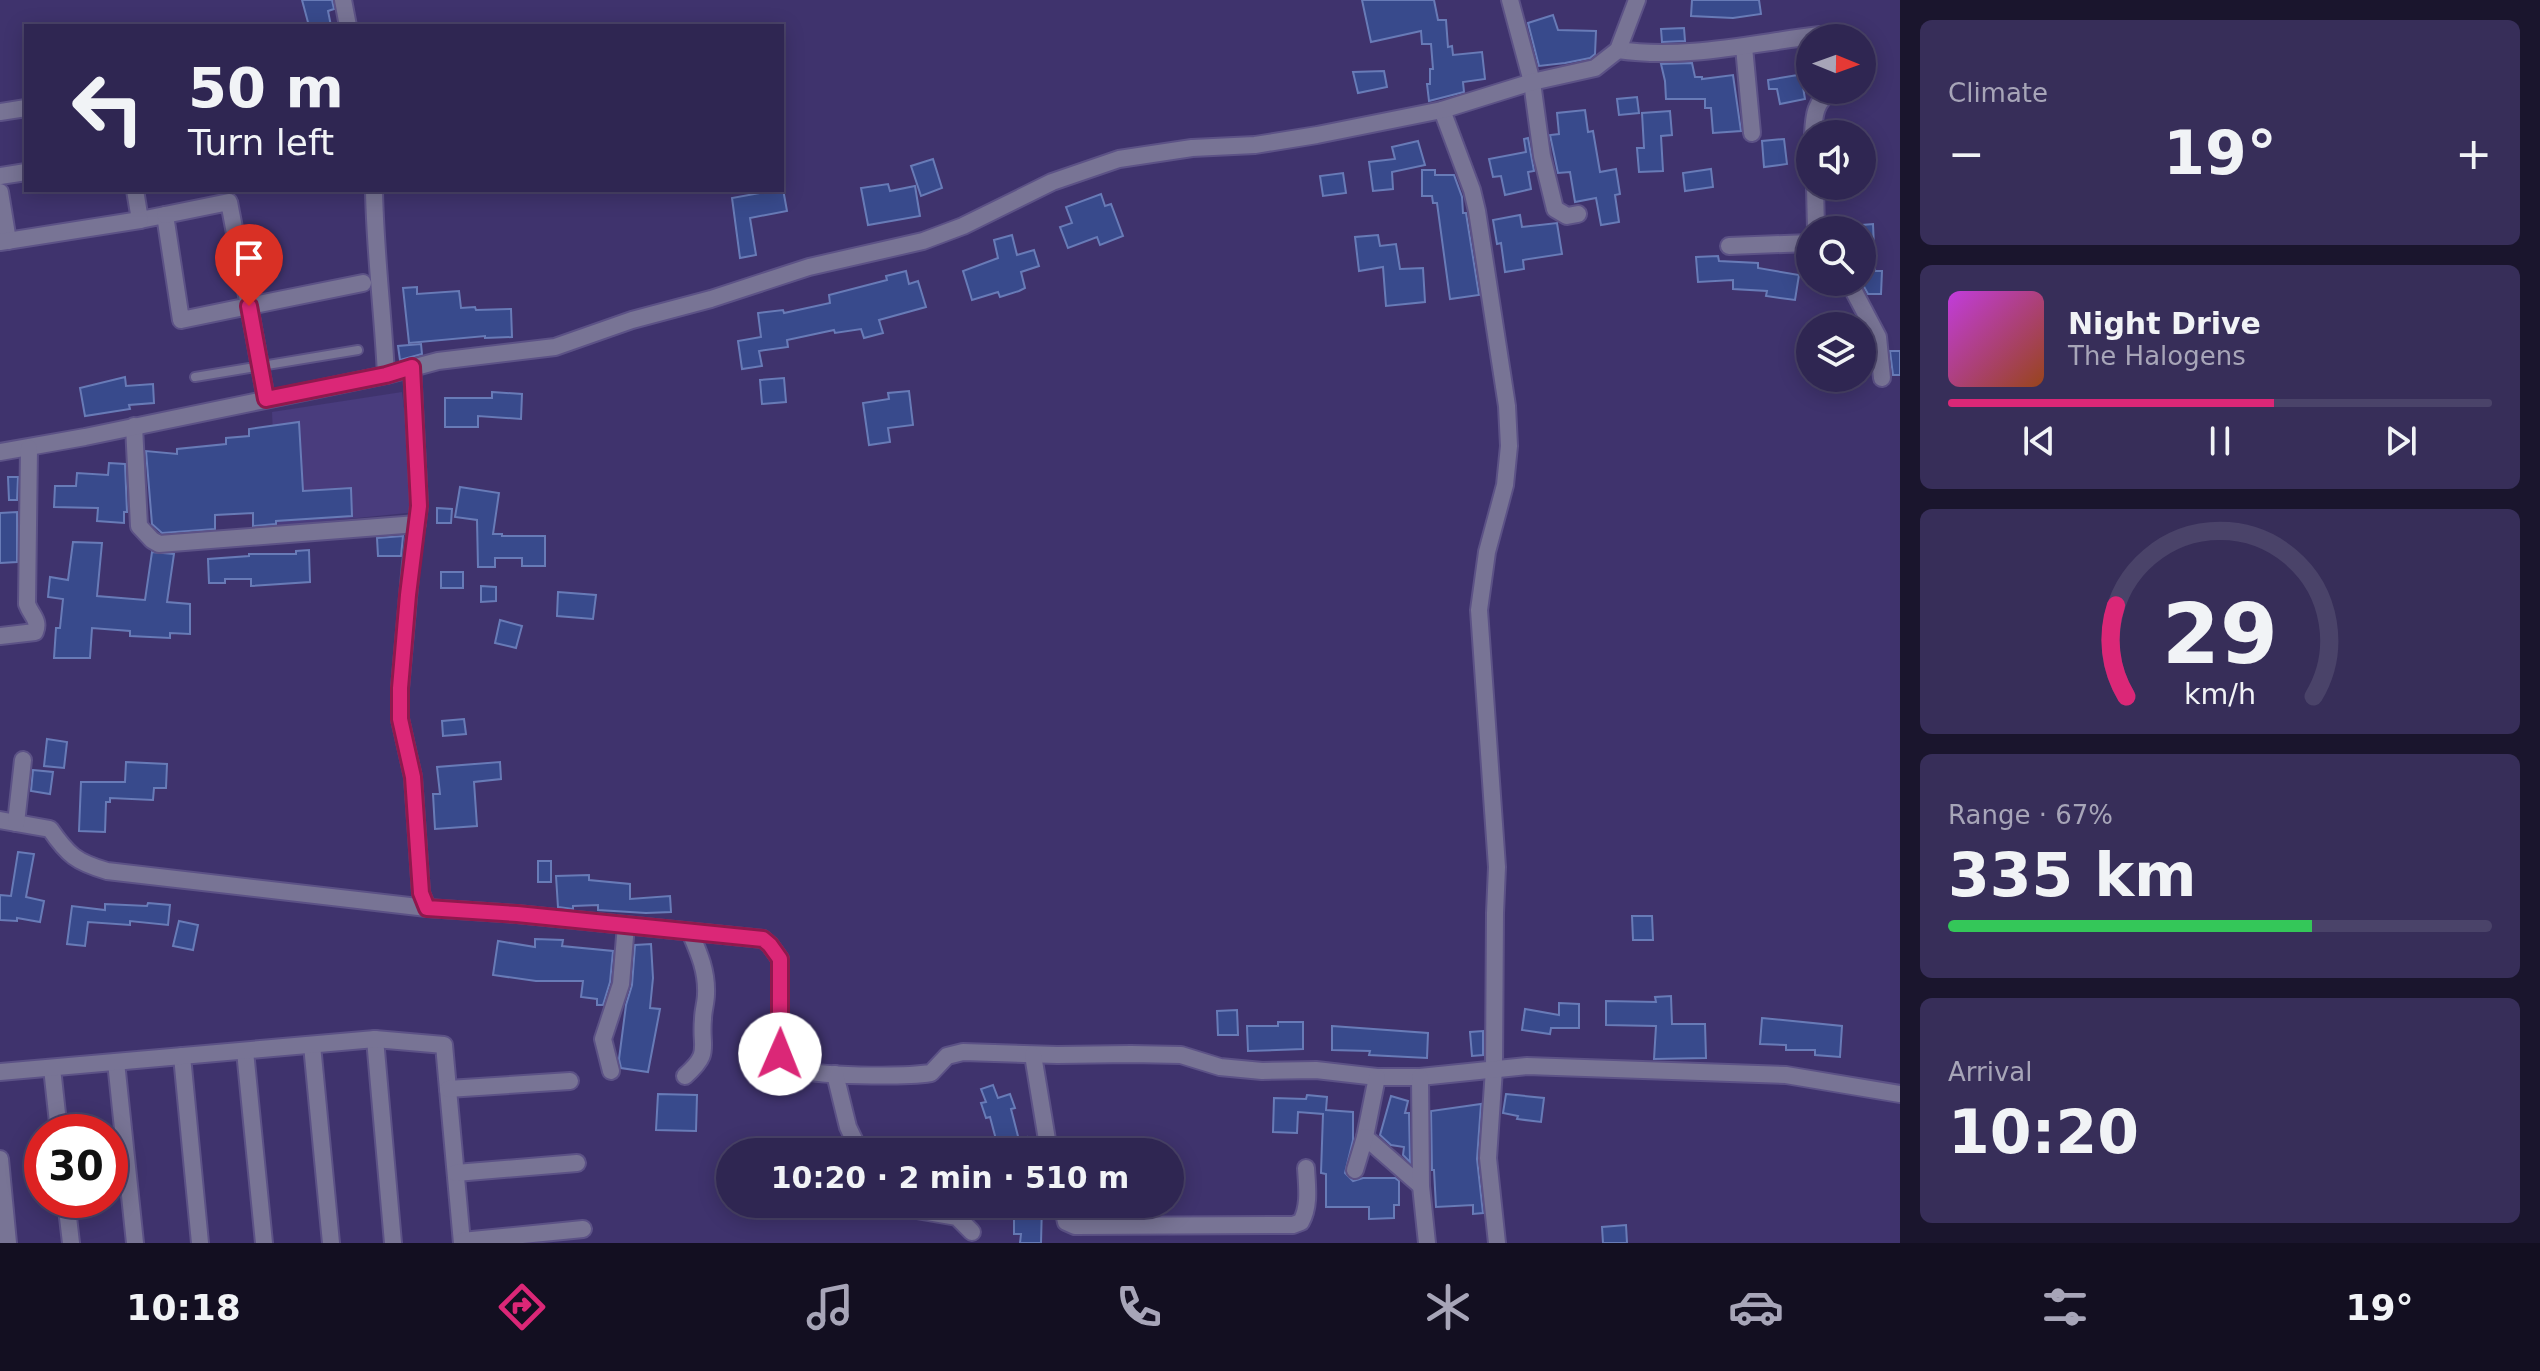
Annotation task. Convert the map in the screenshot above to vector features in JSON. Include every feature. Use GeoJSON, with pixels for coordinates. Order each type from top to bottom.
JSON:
{"type":"FeatureCollection","features":[{"type":"Feature","properties":{"kind":"street"},"geometry":{"type":"LineString","coordinates":[[343,0],[348,24]]}},
{"type":"Feature","properties":{"kind":"street"},"geometry":{"type":"LineString","coordinates":[[1510,0],[1532,82],[1542,156],[1555,209],[1567,216],[1578,214]]}},
{"type":"Feature","properties":{"kind":"street"},"geometry":{"type":"LineString","coordinates":[[0,452],[386,375],[438,361],[555,347],[632,320],[711,299],[809,267],[923,241],[963,226],[1052,182],[1119,159],[1192,148],[1255,145],[1301,138],[1442,110],[1532,82],[1595,68],[1618,50],[1637,0]]}},
{"type":"Feature","properties":{"kind":"street"},"geometry":{"type":"LineString","coordinates":[[1618,50],[1676,52],[1744,47],[1796,39]]}},
{"type":"Feature","properties":{"kind":"street"},"geometry":{"type":"LineString","coordinates":[[1744,47],[1752,133]]}},
{"type":"Feature","properties":{"kind":"street"},"geometry":{"type":"LineString","coordinates":[[0,112],[24,108]]}},
{"type":"Feature","properties":{"kind":"street"},"geometry":{"type":"LineString","coordinates":[[1442,110],[1477,211],[1509,446],[1505,485],[1487,552],[1479,610],[1497,867],[1494,1069],[1488,1158],[1497,1243]]}},
{"type":"Feature","properties":{"kind":"street"},"geometry":{"type":"LineString","coordinates":[[0,176],[24,172]]}},
{"type":"Feature","properties":{"kind":"street"},"geometry":{"type":"LineString","coordinates":[[0,192],[4,241],[140,220],[229,202],[266,399]]}},
{"type":"Feature","properties":{"kind":"street"},"geometry":{"type":"LineString","coordinates":[[135,192],[140,220]]}},
{"type":"Feature","properties":{"kind":"street"},"geometry":{"type":"LineString","coordinates":[[374,192],[386,375]]}},
{"type":"Feature","properties":{"kind":"street"},"geometry":{"type":"LineString","coordinates":[[165,215],[181,320],[363,283]]}},
{"type":"Feature","properties":{"kind":"street"},"geometry":{"type":"LineString","coordinates":[[1729,246],[1796,244]]}},
{"type":"Feature","properties":{"kind":"street"},"geometry":{"type":"LineString","coordinates":[[1856,296],[1878,337],[1882,378]]}},
{"type":"Feature","properties":{"kind":"street"},"geometry":{"type":"LineString","coordinates":[[412,367],[419,506],[400,688],[400,719],[413,777],[421,893],[427,908]]}},
{"type":"Feature","properties":{"kind":"street"},"geometry":{"type":"LineString","coordinates":[[134,426],[139,526],[159,544],[417,524]]}},
{"type":"Feature","properties":{"kind":"street"},"geometry":{"type":"LineString","coordinates":[[0,636],[35,632],[37,627],[27,604],[29,448]]}},
{"type":"Feature","properties":{"kind":"street"},"geometry":{"type":"LineString","coordinates":[[23,760],[8,821],[50,829],[65,851],[88,865],[107,871],[427,908],[763,939],[780,959],[780,1054],[790,1068],[835,1074],[931,1073],[947,1056],[963,1052],[1181,1055],[1234,1069],[1316,1070],[1377,1077],[1420,1077],[1527,1066],[1786,1075],[1900,1094]]}},
{"type":"Feature","properties":{"kind":"street"},"geometry":{"type":"LineString","coordinates":[[611,1071],[603,1039],[621,984],[626,925]]}},
{"type":"Feature","properties":{"kind":"street"},"geometry":{"type":"LineString","coordinates":[[685,1076],[696,1066],[705,1044],[702,1025],[706,995],[704,967],[690,932]]}},
{"type":"Feature","properties":{"kind":"street"},"geometry":{"type":"LineString","coordinates":[[375,1039],[393,1243]]}},
{"type":"Feature","properties":{"kind":"street"},"geometry":{"type":"LineString","coordinates":[[0,1072],[375,1039],[444,1045],[462,1242],[583,1229]]}},
{"type":"Feature","properties":{"kind":"street"},"geometry":{"type":"LineString","coordinates":[[312,1045],[331,1243]]}},
{"type":"Feature","properties":{"kind":"street"},"geometry":{"type":"LineString","coordinates":[[245,1051],[264,1243]]}},
{"type":"Feature","properties":{"kind":"street"},"geometry":{"type":"LineString","coordinates":[[1033,1055],[1047,1138]]}},
{"type":"Feature","properties":{"kind":"street"},"geometry":{"type":"LineString","coordinates":[[182,1056],[200,1243]]}},
{"type":"Feature","properties":{"kind":"street"},"geometry":{"type":"LineString","coordinates":[[116,1062],[135,1243]]}},
{"type":"Feature","properties":{"kind":"street"},"geometry":{"type":"LineString","coordinates":[[52,1068],[57,1114]]}},
{"type":"Feature","properties":{"kind":"street"},"geometry":{"type":"LineString","coordinates":[[835,1074],[853,1138]]}},
{"type":"Feature","properties":{"kind":"street"},"geometry":{"type":"LineString","coordinates":[[1355,1170],[1377,1077]]}},
{"type":"Feature","properties":{"kind":"street"},"geometry":{"type":"LineString","coordinates":[[1420,1077],[1421,1186],[1427,1243]]}},
{"type":"Feature","properties":{"kind":"street"},"geometry":{"type":"LineString","coordinates":[[448,1089],[570,1081]]}},
{"type":"Feature","properties":{"kind":"street"},"geometry":{"type":"LineString","coordinates":[[1365,1137],[1421,1186]]}},
{"type":"Feature","properties":{"kind":"street"},"geometry":{"type":"LineString","coordinates":[[0,1159],[8,1243]]}},
{"type":"Feature","properties":{"kind":"street"},"geometry":{"type":"LineString","coordinates":[[456,1173],[577,1163]]}},
{"type":"Feature","properties":{"kind":"street"},"geometry":{"type":"LineString","coordinates":[[1065,1218],[1066,1222],[1075,1226],[1293,1225],[1301,1222],[1305,1215],[1306,1168]]}},
{"type":"Feature","properties":{"kind":"street"},"geometry":{"type":"LineString","coordinates":[[68,1218],[71,1243]]}},
{"type":"Feature","properties":{"kind":"street"},"geometry":{"type":"LineString","coordinates":[[958,1218],[972,1232]]}},
{"type":"Feature","properties":{"kind":"lane"},"geometry":{"type":"LineString","coordinates":[[195,377],[358,350]]}},
{"type":"Feature","properties":{"kind":"shaded area"},"geometry":{"type":"Polygon","coordinates":[[[402,392],[417,512],[277,526],[272,412],[402,392]]]}},
{"type":"Feature","properties":{"kind":"building"},"geometry":{"type":"Polygon","coordinates":[[[302,0],[332,0],[334,9],[328,11],[331,24],[308,24],[302,0]]]}},
{"type":"Feature","properties":{"kind":"building"},"geometry":{"type":"Polygon","coordinates":[[[1362,0],[1434,0],[1438,20],[1446,20],[1448,47],[1452,46],[1453,55],[1482,52],[1485,79],[1463,82],[1464,92],[1429,101],[1427,84],[1430,84],[1430,69],[1433,69],[1431,44],[1422,44],[1421,31],[1371,42],[1362,0]]]}},
{"type":"Feature","properties":{"kind":"building"},"geometry":{"type":"Polygon","coordinates":[[[1692,0],[1759,0],[1761,14],[1733,18],[1691,16],[1692,0]]]}},
{"type":"Feature","properties":{"kind":"building"},"geometry":{"type":"Polygon","coordinates":[[[1553,15],[1558,30],[1596,31],[1595,54],[1590,58],[1539,66],[1528,23],[1553,15]]]}},
{"type":"Feature","properties":{"kind":"building"},"geometry":{"type":"Polygon","coordinates":[[[1684,28],[1685,41],[1662,42],[1661,29],[1684,28]]]}},
{"type":"Feature","properties":{"kind":"building"},"geometry":{"type":"Polygon","coordinates":[[[1692,63],[1695,77],[1733,75],[1741,131],[1713,133],[1711,108],[1705,108],[1705,99],[1666,99],[1661,64],[1692,63]]]}},
{"type":"Feature","properties":{"kind":"building"},"geometry":{"type":"Polygon","coordinates":[[[1384,71],[1387,87],[1358,93],[1353,72],[1384,71]]]}},
{"type":"Feature","properties":{"kind":"building"},"geometry":{"type":"Polygon","coordinates":[[[1796,75],[1796,101],[1780,104],[1777,89],[1769,89],[1768,80],[1796,75]]]}},
{"type":"Feature","properties":{"kind":"building"},"geometry":{"type":"Polygon","coordinates":[[[1637,97],[1639,113],[1619,115],[1617,99],[1637,97]]]}},
{"type":"Feature","properties":{"kind":"building"},"geometry":{"type":"Polygon","coordinates":[[[1585,110],[1588,132],[1593,131],[1600,172],[1616,169],[1620,194],[1615,195],[1619,222],[1601,225],[1596,198],[1575,202],[1570,172],[1558,173],[1550,135],[1559,134],[1557,113],[1585,110]]]}},
{"type":"Feature","properties":{"kind":"building"},"geometry":{"type":"Polygon","coordinates":[[[1670,111],[1672,135],[1661,136],[1663,171],[1639,172],[1637,148],[1644,148],[1642,113],[1670,111]]]}},
{"type":"Feature","properties":{"kind":"building"},"geometry":{"type":"Polygon","coordinates":[[[1528,138],[1534,171],[1528,172],[1531,189],[1505,195],[1501,176],[1493,177],[1489,159],[1526,152],[1524,139],[1528,138]]]}},
{"type":"Feature","properties":{"kind":"building"},"geometry":{"type":"Polygon","coordinates":[[[1784,139],[1787,164],[1764,167],[1762,141],[1784,139]]]}},
{"type":"Feature","properties":{"kind":"building"},"geometry":{"type":"Polygon","coordinates":[[[1418,141],[1425,165],[1392,172],[1393,189],[1373,191],[1369,162],[1395,159],[1392,147],[1418,141]]]}},
{"type":"Feature","properties":{"kind":"building"},"geometry":{"type":"Polygon","coordinates":[[[933,159],[942,188],[921,196],[911,166],[933,159]]]}},
{"type":"Feature","properties":{"kind":"building"},"geometry":{"type":"Polygon","coordinates":[[[1711,169],[1713,187],[1685,191],[1683,173],[1711,169]]]}},
{"type":"Feature","properties":{"kind":"building"},"geometry":{"type":"Polygon","coordinates":[[[1422,170],[1435,170],[1435,175],[1454,175],[1462,197],[1463,213],[1466,213],[1479,295],[1450,299],[1437,203],[1433,203],[1432,196],[1422,196],[1422,170]]]}},
{"type":"Feature","properties":{"kind":"building"},"geometry":{"type":"Polygon","coordinates":[[[1343,173],[1346,193],[1323,196],[1320,176],[1343,173]]]}},
{"type":"Feature","properties":{"kind":"building"},"geometry":{"type":"Polygon","coordinates":[[[888,184],[890,191],[915,186],[920,216],[868,225],[861,188],[888,184]]]}},
{"type":"Feature","properties":{"kind":"building"},"geometry":{"type":"Polygon","coordinates":[[[784,192],[787,211],[750,218],[756,255],[740,258],[732,198],[784,192]]]}},
{"type":"Feature","properties":{"kind":"building"},"geometry":{"type":"Polygon","coordinates":[[[1101,194],[1105,206],[1111,204],[1123,236],[1100,245],[1097,237],[1068,248],[1060,227],[1072,223],[1066,207],[1101,194]]]}},
{"type":"Feature","properties":{"kind":"building"},"geometry":{"type":"Polygon","coordinates":[[[1520,215],[1522,227],[1557,223],[1562,254],[1523,260],[1524,269],[1505,272],[1501,243],[1497,244],[1493,220],[1520,215]]]}},
{"type":"Feature","properties":{"kind":"building"},"geometry":{"type":"Polygon","coordinates":[[[1012,235],[1017,255],[1034,250],[1039,266],[1021,272],[1025,288],[1000,297],[998,292],[972,300],[963,271],[998,258],[994,240],[1012,235]]]}},
{"type":"Feature","properties":{"kind":"building"},"geometry":{"type":"Polygon","coordinates":[[[1378,235],[1380,246],[1396,244],[1400,269],[1423,268],[1425,302],[1386,306],[1383,267],[1359,271],[1355,237],[1378,235]]]}},
{"type":"Feature","properties":{"kind":"building"},"geometry":{"type":"Polygon","coordinates":[[[1718,256],[1719,261],[1758,263],[1758,268],[1796,274],[1795,300],[1766,296],[1767,291],[1733,289],[1733,280],[1698,282],[1696,257],[1718,256]]]}},
{"type":"Feature","properties":{"kind":"building"},"geometry":{"type":"Polygon","coordinates":[[[906,271],[909,284],[918,281],[926,307],[879,320],[883,333],[864,338],[861,329],[835,333],[834,330],[787,340],[788,347],[759,351],[762,366],[742,369],[738,341],[761,337],[758,313],[783,310],[784,313],[830,303],[829,295],[887,280],[886,276],[906,271]]]}},
{"type":"Feature","properties":{"kind":"building"},"geometry":{"type":"Polygon","coordinates":[[[1876,271],[1882,271],[1881,294],[1876,294],[1876,271]]]}},
{"type":"Feature","properties":{"kind":"building"},"geometry":{"type":"Polygon","coordinates":[[[417,287],[417,294],[459,291],[461,308],[511,309],[512,337],[485,336],[409,343],[403,288],[417,287]]]}},
{"type":"Feature","properties":{"kind":"building"},"geometry":{"type":"Polygon","coordinates":[[[421,344],[422,354],[400,360],[398,346],[421,344]]]}},
{"type":"Feature","properties":{"kind":"building"},"geometry":{"type":"Polygon","coordinates":[[[1890,351],[1900,351],[1900,375],[1893,375],[1890,351]]]}},
{"type":"Feature","properties":{"kind":"building"},"geometry":{"type":"Polygon","coordinates":[[[125,377],[126,386],[153,384],[154,403],[129,405],[130,409],[85,416],[80,388],[125,377]]]}},
{"type":"Feature","properties":{"kind":"building"},"geometry":{"type":"Polygon","coordinates":[[[784,378],[786,402],[762,404],[760,380],[784,378]]]}},
{"type":"Feature","properties":{"kind":"building"},"geometry":{"type":"Polygon","coordinates":[[[909,391],[913,425],[888,428],[890,442],[869,445],[863,403],[889,399],[888,393],[909,391]]]}},
{"type":"Feature","properties":{"kind":"building"},"geometry":{"type":"Polygon","coordinates":[[[492,392],[522,394],[521,419],[478,416],[478,427],[445,427],[445,398],[492,398],[492,392]]]}},
{"type":"Feature","properties":{"kind":"building"},"geometry":{"type":"Polygon","coordinates":[[[299,422],[303,491],[351,488],[352,516],[276,521],[276,524],[253,526],[253,513],[215,515],[215,529],[162,533],[152,524],[146,451],[177,454],[177,449],[226,444],[226,438],[249,436],[249,429],[299,422]]]}},
{"type":"Feature","properties":{"kind":"building"},"geometry":{"type":"Polygon","coordinates":[[[109,463],[125,464],[127,512],[124,512],[124,523],[97,521],[98,508],[54,507],[55,486],[76,486],[77,473],[108,475],[109,463]]]}},
{"type":"Feature","properties":{"kind":"building"},"geometry":{"type":"Polygon","coordinates":[[[8,477],[18,477],[17,500],[9,500],[8,477]]]}},
{"type":"Feature","properties":{"kind":"building"},"geometry":{"type":"Polygon","coordinates":[[[460,487],[499,493],[493,534],[545,536],[545,566],[522,566],[522,558],[495,558],[495,567],[478,567],[477,520],[455,517],[460,487]]]}},
{"type":"Feature","properties":{"kind":"building"},"geometry":{"type":"Polygon","coordinates":[[[437,508],[452,509],[451,523],[437,523],[437,508]]]}},
{"type":"Feature","properties":{"kind":"building"},"geometry":{"type":"Polygon","coordinates":[[[17,512],[17,562],[0,563],[0,513],[17,512]]]}},
{"type":"Feature","properties":{"kind":"building"},"geometry":{"type":"Polygon","coordinates":[[[403,536],[401,556],[378,556],[377,538],[403,536]]]}},
{"type":"Feature","properties":{"kind":"building"},"geometry":{"type":"Polygon","coordinates":[[[73,542],[102,543],[97,596],[145,600],[152,552],[174,554],[167,602],[190,604],[190,634],[170,633],[170,638],[130,636],[130,631],[92,628],[90,658],[54,658],[56,628],[60,628],[63,599],[48,597],[50,577],[68,580],[73,542]]]}},
{"type":"Feature","properties":{"kind":"building"},"geometry":{"type":"Polygon","coordinates":[[[309,550],[310,582],[251,586],[251,579],[225,579],[225,583],[209,583],[208,559],[249,554],[296,554],[296,551],[309,550]]]}},
{"type":"Feature","properties":{"kind":"building"},"geometry":{"type":"Polygon","coordinates":[[[441,572],[463,572],[463,588],[441,588],[441,572]]]}},
{"type":"Feature","properties":{"kind":"building"},"geometry":{"type":"Polygon","coordinates":[[[481,586],[496,587],[496,601],[481,602],[481,586]]]}},
{"type":"Feature","properties":{"kind":"building"},"geometry":{"type":"Polygon","coordinates":[[[558,592],[596,595],[593,619],[557,616],[558,592]]]}},
{"type":"Feature","properties":{"kind":"building"},"geometry":{"type":"Polygon","coordinates":[[[500,620],[522,626],[516,648],[495,643],[500,620]]]}},
{"type":"Feature","properties":{"kind":"building"},"geometry":{"type":"Polygon","coordinates":[[[464,719],[466,734],[443,736],[442,721],[464,719]]]}},
{"type":"Feature","properties":{"kind":"building"},"geometry":{"type":"Polygon","coordinates":[[[47,739],[67,742],[64,768],[44,766],[47,739]]]}},
{"type":"Feature","properties":{"kind":"building"},"geometry":{"type":"Polygon","coordinates":[[[126,762],[167,764],[166,788],[154,788],[153,800],[110,798],[110,802],[106,802],[105,832],[79,831],[81,782],[125,782],[126,762]]]}},
{"type":"Feature","properties":{"kind":"building"},"geometry":{"type":"Polygon","coordinates":[[[500,762],[501,779],[474,782],[477,826],[435,829],[433,794],[440,794],[437,767],[500,762]]]}},
{"type":"Feature","properties":{"kind":"building"},"geometry":{"type":"Polygon","coordinates":[[[33,770],[53,772],[50,794],[31,791],[33,770]]]}},
{"type":"Feature","properties":{"kind":"building"},"geometry":{"type":"Polygon","coordinates":[[[18,852],[34,854],[26,897],[44,901],[40,922],[17,918],[17,921],[0,920],[0,895],[11,896],[18,852]]]}},
{"type":"Feature","properties":{"kind":"building"},"geometry":{"type":"Polygon","coordinates":[[[538,861],[551,861],[551,882],[538,882],[538,861]]]}},
{"type":"Feature","properties":{"kind":"building"},"geometry":{"type":"Polygon","coordinates":[[[589,875],[589,880],[630,884],[630,899],[670,896],[671,912],[598,910],[598,905],[573,906],[573,909],[558,907],[556,876],[589,875]]]}},
{"type":"Feature","properties":{"kind":"building"},"geometry":{"type":"Polygon","coordinates":[[[148,903],[170,905],[168,925],[130,921],[130,925],[88,922],[85,946],[67,944],[72,906],[105,910],[105,904],[147,906],[148,903]]]}},
{"type":"Feature","properties":{"kind":"building"},"geometry":{"type":"Polygon","coordinates":[[[1632,916],[1652,916],[1653,940],[1633,940],[1632,916]]]}},
{"type":"Feature","properties":{"kind":"building"},"geometry":{"type":"Polygon","coordinates":[[[179,921],[198,925],[193,950],[173,946],[179,921]]]}},
{"type":"Feature","properties":{"kind":"building"},"geometry":{"type":"Polygon","coordinates":[[[535,939],[563,940],[562,946],[613,951],[610,982],[603,1005],[597,1005],[597,999],[581,997],[583,981],[536,981],[493,975],[498,941],[535,947],[535,939]]]}},
{"type":"Feature","properties":{"kind":"building"},"geometry":{"type":"Polygon","coordinates":[[[651,944],[653,978],[650,1008],[660,1009],[648,1072],[621,1068],[619,1059],[626,1005],[632,985],[635,945],[651,944]]]}},
{"type":"Feature","properties":{"kind":"building"},"geometry":{"type":"Polygon","coordinates":[[[1671,996],[1672,1024],[1705,1024],[1706,1058],[1654,1059],[1656,1026],[1606,1025],[1606,1001],[1656,1002],[1655,997],[1671,996]]]}},
{"type":"Feature","properties":{"kind":"building"},"geometry":{"type":"Polygon","coordinates":[[[1559,1003],[1579,1004],[1579,1028],[1551,1028],[1550,1034],[1522,1030],[1525,1009],[1559,1015],[1559,1003]]]}},
{"type":"Feature","properties":{"kind":"building"},"geometry":{"type":"Polygon","coordinates":[[[1237,1010],[1238,1035],[1218,1035],[1217,1011],[1237,1010]]]}},
{"type":"Feature","properties":{"kind":"building"},"geometry":{"type":"Polygon","coordinates":[[[1762,1018],[1842,1026],[1840,1057],[1815,1055],[1815,1050],[1786,1050],[1786,1045],[1760,1044],[1762,1018]]]}},
{"type":"Feature","properties":{"kind":"building"},"geometry":{"type":"Polygon","coordinates":[[[1278,1022],[1303,1022],[1303,1049],[1248,1051],[1247,1026],[1278,1026],[1278,1022]]]}},
{"type":"Feature","properties":{"kind":"building"},"geometry":{"type":"Polygon","coordinates":[[[1332,1026],[1428,1033],[1427,1058],[1332,1050],[1332,1026]]]}},
{"type":"Feature","properties":{"kind":"building"},"geometry":{"type":"Polygon","coordinates":[[[1483,1031],[1483,1055],[1472,1056],[1470,1032],[1483,1031]]]}},
{"type":"Feature","properties":{"kind":"building"},"geometry":{"type":"Polygon","coordinates":[[[993,1085],[998,1098],[1010,1094],[1018,1138],[996,1138],[990,1117],[986,1118],[981,1103],[986,1102],[981,1089],[993,1085]]]}},
{"type":"Feature","properties":{"kind":"building"},"geometry":{"type":"Polygon","coordinates":[[[658,1094],[697,1095],[696,1131],[656,1130],[658,1094]]]}},
{"type":"Feature","properties":{"kind":"building"},"geometry":{"type":"Polygon","coordinates":[[[1506,1094],[1544,1098],[1541,1122],[1517,1119],[1518,1116],[1503,1113],[1506,1094]]]}},
{"type":"Feature","properties":{"kind":"building"},"geometry":{"type":"Polygon","coordinates":[[[1307,1095],[1327,1097],[1326,1110],[1353,1112],[1353,1140],[1345,1173],[1353,1181],[1395,1178],[1399,1181],[1399,1205],[1394,1205],[1394,1218],[1369,1219],[1369,1207],[1326,1207],[1326,1174],[1321,1173],[1323,1114],[1298,1112],[1297,1133],[1273,1132],[1274,1098],[1306,1099],[1307,1095]]]}},
{"type":"Feature","properties":{"kind":"building"},"geometry":{"type":"Polygon","coordinates":[[[1391,1096],[1408,1101],[1405,1113],[1409,1113],[1410,1162],[1403,1155],[1404,1147],[1391,1145],[1380,1135],[1391,1096]]]}},
{"type":"Feature","properties":{"kind":"building"},"geometry":{"type":"Polygon","coordinates":[[[1481,1104],[1477,1159],[1483,1213],[1473,1214],[1473,1205],[1436,1207],[1431,1111],[1481,1104]]]}},
{"type":"Feature","properties":{"kind":"building"},"geometry":{"type":"Polygon","coordinates":[[[1014,1218],[1042,1218],[1041,1243],[1020,1243],[1021,1234],[1014,1234],[1014,1218]]]}},
{"type":"Feature","properties":{"kind":"building"},"geometry":{"type":"Polygon","coordinates":[[[1626,1225],[1627,1243],[1603,1243],[1602,1227],[1626,1225]]]}},
{"type":"Feature","properties":{"kind":"route"},"geometry":{"type":"LineString","coordinates":[[249,306],[266,399],[412,367],[419,506],[408,595],[400,719],[404,748],[413,777],[421,893],[427,908],[763,939],[780,959],[780,1054]]}}]}
